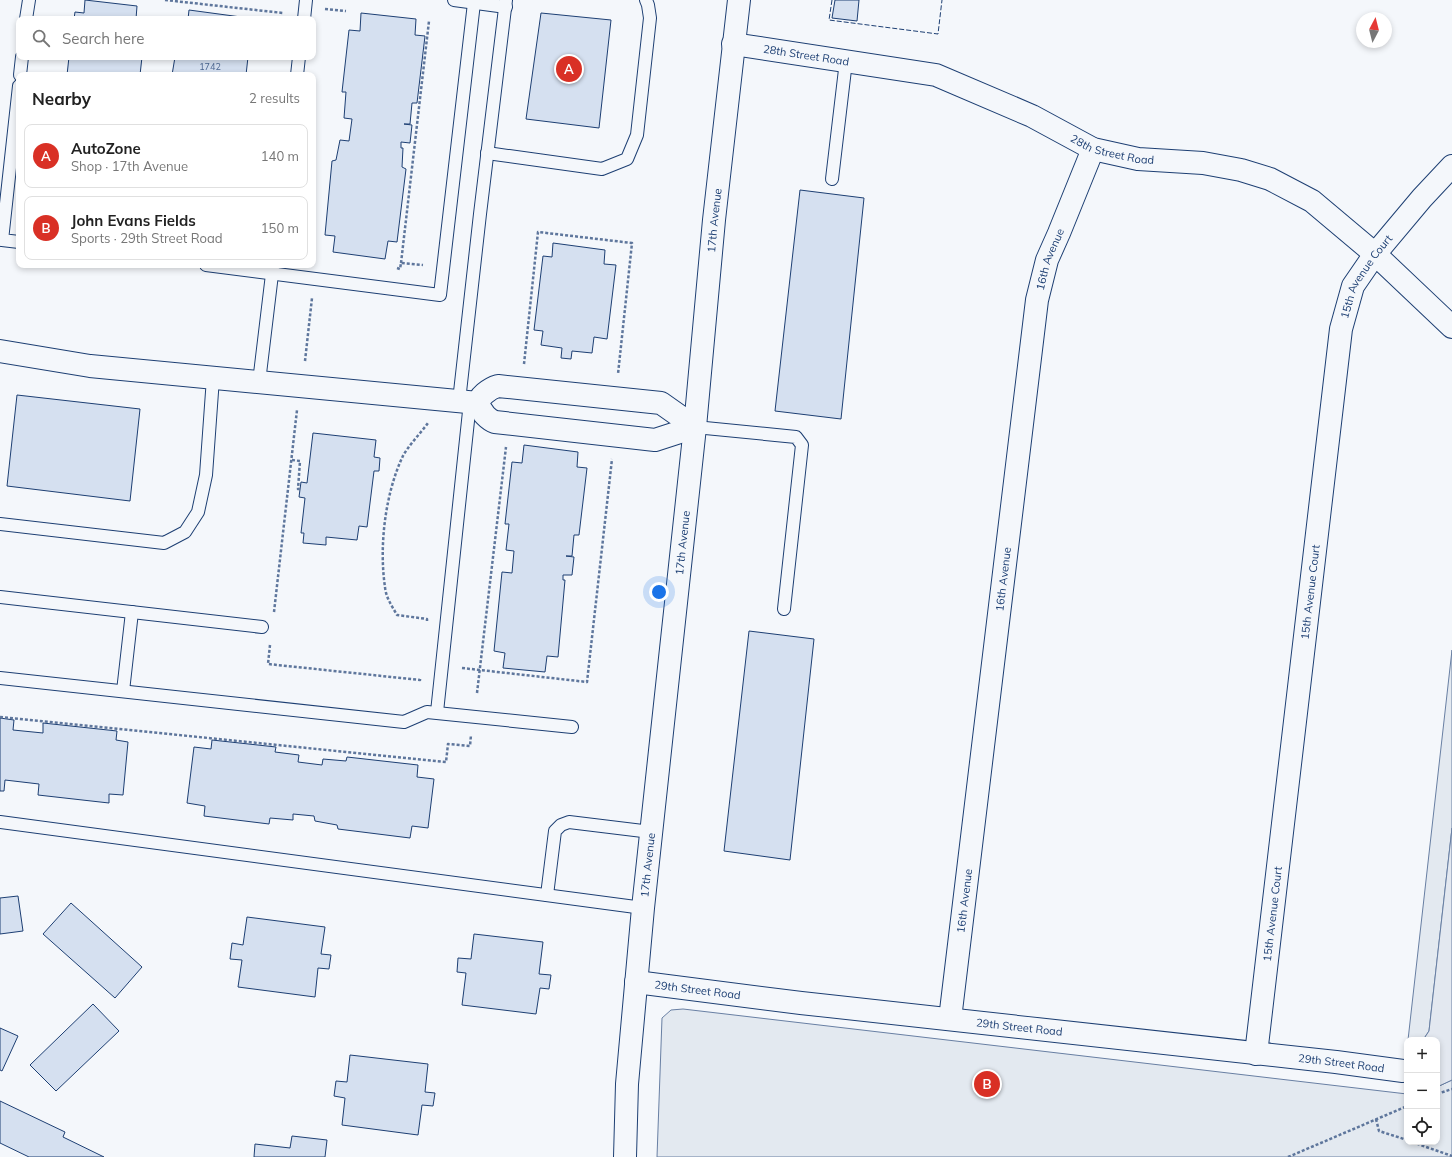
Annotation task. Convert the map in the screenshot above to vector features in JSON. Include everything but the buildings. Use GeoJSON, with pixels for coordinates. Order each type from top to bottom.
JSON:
{"type":"FeatureCollection","features":[{"type":"Feature","properties":{"kind":"street","name":"17th Avenue"},"geometry":{"type":"LineString","coordinates":[[625,1157],[628,1084],[643,908],[695,427],[714,220],[739,0]]}},
{"type":"Feature","properties":{"kind":"street","name":"28th Street Road"},"geometry":{"type":"LineString","coordinates":[[733,44],[936,75],[1032,116],[1093,149],[1138,159],[1203,162],[1241,170],[1270,179],[1312,201],[1375,254],[1452,327]]}},
{"type":"Feature","properties":{"kind":"street","name":"16th Avenue"},"geometry":{"type":"LineString","coordinates":[[950,1019],[1036,300],[1047,260],[1093,149]]}},
{"type":"Feature","properties":{"kind":"street","name":"15th Avenue Court"},"geometry":{"type":"LineString","coordinates":[[1256,1054],[1342,329],[1353,286],[1375,254],[1422,198],[1452,166]]}},
{"type":"Feature","properties":{"kind":"street"},"geometry":{"type":"LineString","coordinates":[[0,350],[90,366],[469,402],[480,399],[492,388],[498,386],[661,404],[695,427]]}},
{"type":"Feature","properties":{"kind":"street"},"geometry":{"type":"LineString","coordinates":[[469,402],[479,407],[488,419],[495,422],[643,439],[658,440],[695,427]]}},
{"type":"Feature","properties":{"kind":"street","name":"29th Street Road"},"geometry":{"type":"LineString","coordinates":[[636,982],[801,1003],[1403,1070]]}},
{"type":"Feature","properties":{"kind":"lane"},"geometry":{"type":"LineString","coordinates":[[26,16],[28,0]]}},
{"type":"Feature","properties":{"kind":"lane"},"geometry":{"type":"LineString","coordinates":[[304,16],[306,0]]}},
{"type":"Feature","properties":{"kind":"lane"},"geometry":{"type":"LineString","coordinates":[[437,712],[469,402],[487,153],[506,3],[474,3],[454,0]]}},
{"type":"Feature","properties":{"kind":"lane"},"geometry":{"type":"LineString","coordinates":[[487,153],[602,169],[627,159],[637,135],[650,18],[646,0]]}},
{"type":"Feature","properties":{"kind":"lane"},"geometry":{"type":"LineString","coordinates":[[256,268],[272,269],[440,295],[474,3]]}},
{"type":"Feature","properties":{"kind":"lane"},"geometry":{"type":"LineString","coordinates":[[20,72],[22,60]]}},
{"type":"Feature","properties":{"kind":"lane"},"geometry":{"type":"LineString","coordinates":[[297,72],[299,60]]}},
{"type":"Feature","properties":{"kind":"lane"},"geometry":{"type":"LineString","coordinates":[[832,179],[846,61]]}},
{"type":"Feature","properties":{"kind":"lane"},"geometry":{"type":"LineString","coordinates":[[16,112],[1,240],[16,242]]}},
{"type":"Feature","properties":{"kind":"lane"},"geometry":{"type":"LineString","coordinates":[[259,382],[272,269]]}},
{"type":"Feature","properties":{"kind":"lane"},"geometry":{"type":"LineString","coordinates":[[0,524],[164,543],[185,532],[198,512],[206,475],[213,378]]}},
{"type":"Feature","properties":{"kind":"lane"},"geometry":{"type":"LineString","coordinates":[[695,427],[796,437],[802,445],[784,609]]}},
{"type":"Feature","properties":{"kind":"lane"},"geometry":{"type":"LineString","coordinates":[[0,597],[262,627]]}},
{"type":"Feature","properties":{"kind":"lane"},"geometry":{"type":"LineString","coordinates":[[123,691],[132,612]]}},
{"type":"Feature","properties":{"kind":"lane"},"geometry":{"type":"LineString","coordinates":[[0,678],[404,722],[427,712],[437,712],[572,727]]}},
{"type":"Feature","properties":{"kind":"lane"},"geometry":{"type":"LineString","coordinates":[[0,822],[643,908]]}},
{"type":"Feature","properties":{"kind":"lane"},"geometry":{"type":"LineString","coordinates":[[547,895],[555,831],[561,825],[569,822],[651,832]]}},
{"type":"Feature","properties":{"kind":"path"},"geometry":{"type":"LineString","coordinates":[[165,0],[283,13]]}},
{"type":"Feature","properties":{"kind":"path"},"geometry":{"type":"LineString","coordinates":[[322,9],[346,11]]}},
{"type":"Feature","properties":{"kind":"path"},"geometry":{"type":"LineString","coordinates":[[393,268],[400,268],[401,263],[429,21]]}},
{"type":"Feature","properties":{"kind":"path"},"geometry":{"type":"LineString","coordinates":[[524,367],[538,232],[632,243],[618,379]]}},
{"type":"Feature","properties":{"kind":"path"},"geometry":{"type":"LineString","coordinates":[[401,263],[423,265]]}},
{"type":"Feature","properties":{"kind":"path"},"geometry":{"type":"LineString","coordinates":[[305,361],[313,296]]}},
{"type":"Feature","properties":{"kind":"path"},"geometry":{"type":"LineString","coordinates":[[273,617],[298,406]]}},
{"type":"Feature","properties":{"kind":"path"},"geometry":{"type":"LineString","coordinates":[[426,626],[427,619],[398,615],[390,603],[385,588],[383,556],[385,523],[390,491],[402,456],[428,424]]}},
{"type":"Feature","properties":{"kind":"path"},"geometry":{"type":"LineString","coordinates":[[477,693],[506,441]]}},
{"type":"Feature","properties":{"kind":"path"},"geometry":{"type":"LineString","coordinates":[[456,668],[587,682],[613,452]]}},
{"type":"Feature","properties":{"kind":"path"},"geometry":{"type":"LineString","coordinates":[[292,460],[300,461],[298,489],[300,490]]}},
{"type":"Feature","properties":{"kind":"path"},"geometry":{"type":"LineString","coordinates":[[270,640],[268,664],[420,680],[420,674]]}},
{"type":"Feature","properties":{"kind":"path"},"geometry":{"type":"LineString","coordinates":[[0,716],[446,762],[448,744],[470,746],[471,730]]}},
{"type":"Feature","properties":{"kind":"path"},"geometry":{"type":"LineString","coordinates":[[1440,1093],[1452,1089]]}},
{"type":"Feature","properties":{"kind":"path"},"geometry":{"type":"LineString","coordinates":[[1288,1157],[1404,1107]]}},
{"type":"Feature","properties":{"kind":"path"},"geometry":{"type":"LineString","coordinates":[[1376,1119],[1379,1131],[1404,1139]]}},
{"type":"Feature","properties":{"kind":"path"},"geometry":{"type":"LineString","coordinates":[[1421,1145],[1452,1156]]}},
{"type":"Feature","properties":{"kind":"shaded area"},"geometry":{"type":"Polygon","coordinates":[[[1452,650],[1452,828],[1429,1031],[1425,1037],[1408,1037],[1452,650]]]}},
{"type":"Feature","properties":{"kind":"shaded area"},"geometry":{"type":"Polygon","coordinates":[[[1452,828],[1452,1080],[1440,1086],[1440,1037],[1425,1037],[1429,1031],[1452,828]]]}},
{"type":"Feature","properties":{"kind":"shaded area"},"geometry":{"type":"Polygon","coordinates":[[[683,1009],[1404,1094],[1404,1145],[1440,1145],[1440,1086],[1452,1080],[1452,1157],[657,1157],[662,1018],[671,1010],[683,1009]]]}},
{"type":"Feature","properties":{"kind":"fence"},"geometry":{"type":"LineString","coordinates":[[832,0],[829,20],[938,34],[942,0]]}},
{"type":"Feature","properties":{"kind":"place","name":"AutoZone"},"geometry":{"type":"Point","coordinates":[569,69]}},
{"type":"Feature","properties":{"kind":"place","name":"John Evans Fields"},"geometry":{"type":"Point","coordinates":[987,1084]}}]}
